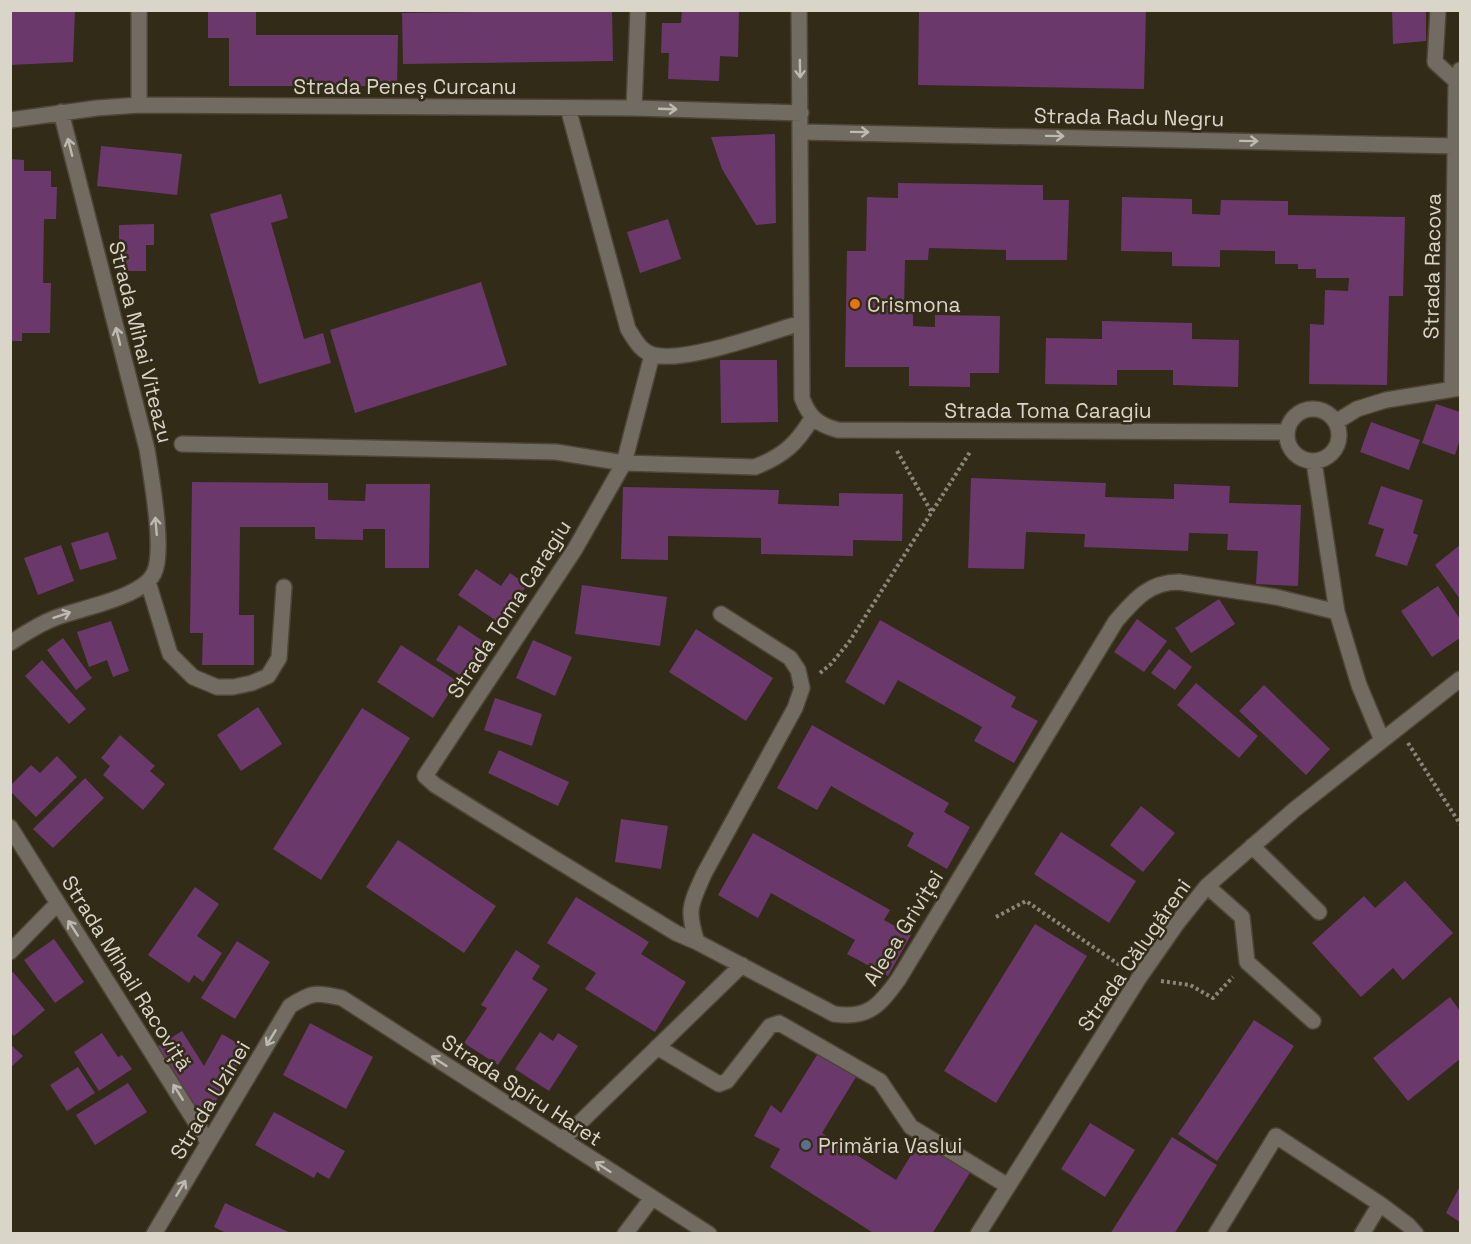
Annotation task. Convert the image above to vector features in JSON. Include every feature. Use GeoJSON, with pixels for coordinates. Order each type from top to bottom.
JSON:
{"type":"FeatureCollection","features":[{"type":"Feature","properties":{"kind":"street"},"geometry":{"type":"LineString","coordinates":[[139,10],[139,105]]}},
{"type":"Feature","properties":{"kind":"street"},"geometry":{"type":"LineString","coordinates":[[634,108],[638,10]]}},
{"type":"Feature","properties":{"kind":"street"},"geometry":{"type":"LineString","coordinates":[[182,444],[556,452],[624,463],[755,467],[774,460],[790,448],[812,418],[801,399],[799,10]]}},
{"type":"Feature","properties":{"kind":"street"},"geometry":{"type":"LineString","coordinates":[[1438,10],[1435,62],[1458,76]]}},
{"type":"Feature","properties":{"kind":"street","name":"Strada Racova"},"geometry":{"type":"LineString","coordinates":[[1336,422],[1357,409],[1386,400],[1456,388],[1455,146],[1458,76]]}},
{"type":"Feature","properties":{"kind":"street","name":"Strada Peneș Curcanu"},"geometry":{"type":"LineString","coordinates":[[10,120],[61,112],[139,105],[634,108],[801,113]]}},
{"type":"Feature","properties":{"kind":"street"},"geometry":{"type":"LineString","coordinates":[[568,108],[628,329],[639,346],[652,355],[692,354],[801,323]]}},
{"type":"Feature","properties":{"kind":"street","name":"Strada Mihai Viteazu"},"geometry":{"type":"LineString","coordinates":[[61,112],[147,449],[153,487],[158,552],[154,573],[148,582]]}},
{"type":"Feature","properties":{"kind":"street","name":"Strada Radu Negru"},"geometry":{"type":"LineString","coordinates":[[801,132],[1455,146]]}},
{"type":"Feature","properties":{"kind":"street","name":"Strada Toma Caragiu"},"geometry":{"type":"LineString","coordinates":[[425,776],[575,549],[624,463],[652,355]]}},
{"type":"Feature","properties":{"kind":"street"},"geometry":{"type":"LineString","coordinates":[[1308,410],[1324,411],[1336,422],[1339,430],[1336,448],[1323,460],[1305,461],[1291,450],[1287,442],[1287,432],[1294,418],[1308,410]]}},
{"type":"Feature","properties":{"kind":"street","name":"Strada Toma Caragiu"},"geometry":{"type":"LineString","coordinates":[[812,418],[825,427],[838,430],[1287,432]]}},
{"type":"Feature","properties":{"kind":"street"},"geometry":{"type":"LineString","coordinates":[[1314,462],[1337,612],[1359,685],[1382,740]]}},
{"type":"Feature","properties":{"kind":"street"},"geometry":{"type":"LineString","coordinates":[[10,643],[53,618],[130,594],[148,582],[170,654],[193,677],[217,687],[233,687],[252,683],[268,676],[279,658],[284,587]]}},
{"type":"Feature","properties":{"kind":"street","name":"Aleea Griviței"},"geometry":{"type":"LineString","coordinates":[[425,776],[435,785],[676,933],[834,1014],[850,1016],[866,1013],[882,1002],[898,980],[1116,621],[1133,602],[1151,588],[1165,582],[1239,591],[1337,612]]}},
{"type":"Feature","properties":{"kind":"street"},"geometry":{"type":"LineString","coordinates":[[697,942],[690,921],[692,903],[704,874],[795,708],[802,688],[798,670],[790,658],[721,614]]}},
{"type":"Feature","properties":{"kind":"street","name":"Strada Călugăreni"},"geometry":{"type":"LineString","coordinates":[[978,1233],[1139,978],[1178,922],[1208,886],[1252,846],[1398,727],[1461,679]]}},
{"type":"Feature","properties":{"kind":"street","name":"Strada Mihail Racoviță"},"geometry":{"type":"LineString","coordinates":[[10,827],[208,1142]]}},
{"type":"Feature","properties":{"kind":"street"},"geometry":{"type":"LineString","coordinates":[[1252,846],[1319,912]]}},
{"type":"Feature","properties":{"kind":"street"},"geometry":{"type":"LineString","coordinates":[[1208,886],[1242,917],[1247,962],[1313,1021]]}},
{"type":"Feature","properties":{"kind":"street"},"geometry":{"type":"LineString","coordinates":[[10,951],[57,904]]}},
{"type":"Feature","properties":{"kind":"street"},"geometry":{"type":"LineString","coordinates":[[562,1140],[742,965]]}},
{"type":"Feature","properties":{"kind":"street","name":"Strada Uzinei"},"geometry":{"type":"LineString","coordinates":[[154,1233],[290,1006],[308,994]]}},
{"type":"Feature","properties":{"kind":"street","name":"Strada Spiru Haret"},"geometry":{"type":"LineString","coordinates":[[308,994],[342,998],[709,1233]]}},
{"type":"Feature","properties":{"kind":"street"},"geometry":{"type":"LineString","coordinates":[[657,1047],[719,1084],[727,1081],[770,1026],[779,1023],[880,1081],[911,1127],[1008,1186]]}},
{"type":"Feature","properties":{"kind":"street"},"geometry":{"type":"LineString","coordinates":[[1215,1233],[1276,1136],[1380,1204],[1416,1233]]}},
{"type":"Feature","properties":{"kind":"street"},"geometry":{"type":"LineString","coordinates":[[626,1233],[652,1198]]}},
{"type":"Feature","properties":{"kind":"street"},"geometry":{"type":"LineString","coordinates":[[1362,1233],[1380,1204]]}},
{"type":"Feature","properties":{"kind":"path"},"geometry":{"type":"LineString","coordinates":[[885,431],[932,513]]}},
{"type":"Feature","properties":{"kind":"path"},"geometry":{"type":"LineString","coordinates":[[802,688],[831,664],[849,642],[984,431]]}},
{"type":"Feature","properties":{"kind":"path"},"geometry":{"type":"LineString","coordinates":[[1398,727],[1461,824]]}},
{"type":"Feature","properties":{"kind":"path"},"geometry":{"type":"LineString","coordinates":[[996,917],[1026,901],[1139,978]]}},
{"type":"Feature","properties":{"kind":"path"},"geometry":{"type":"LineString","coordinates":[[1190,985],[1213,998],[1247,962]]}},
{"type":"Feature","properties":{"kind":"building"},"geometry":{"type":"Polygon","coordinates":[[[10,10],[75,10],[73,62],[10,65],[10,10]]]}},
{"type":"Feature","properties":{"kind":"building"},"geometry":{"type":"Polygon","coordinates":[[[208,10],[256,10],[256,35],[398,35],[397,86],[229,86],[229,38],[208,38],[208,10]]]}},
{"type":"Feature","properties":{"kind":"building"},"geometry":{"type":"Polygon","coordinates":[[[612,10],[613,61],[403,64],[402,13],[612,10]]]}},
{"type":"Feature","properties":{"kind":"building"},"geometry":{"type":"Polygon","coordinates":[[[682,10],[739,10],[738,57],[720,56],[719,81],[668,79],[669,53],[661,53],[662,23],[681,23],[682,10]]]}},
{"type":"Feature","properties":{"kind":"building"},"geometry":{"type":"Polygon","coordinates":[[[919,10],[1146,10],[1144,89],[918,85],[919,10]]]}},
{"type":"Feature","properties":{"kind":"building"},"geometry":{"type":"Polygon","coordinates":[[[1392,10],[1426,10],[1426,41],[1393,44],[1392,10]]]}},
{"type":"Feature","properties":{"kind":"building"},"geometry":{"type":"Polygon","coordinates":[[[775,134],[776,223],[756,225],[722,169],[711,137],[775,134]]]}},
{"type":"Feature","properties":{"kind":"building"},"geometry":{"type":"Polygon","coordinates":[[[101,146],[182,154],[177,195],[97,186],[101,146]]]}},
{"type":"Feature","properties":{"kind":"building"},"geometry":{"type":"Polygon","coordinates":[[[10,159],[24,160],[24,171],[51,171],[51,187],[57,187],[56,219],[44,219],[43,283],[51,283],[50,333],[22,333],[22,341],[10,341],[10,159]]]}},
{"type":"Feature","properties":{"kind":"building"},"geometry":{"type":"Polygon","coordinates":[[[898,183],[1043,185],[1043,200],[1069,200],[1067,260],[1006,260],[1006,250],[929,248],[928,260],[905,260],[904,309],[913,309],[913,326],[935,327],[935,315],[1000,316],[999,373],[970,373],[970,387],[909,386],[909,367],[845,367],[847,251],[866,251],[867,197],[898,198],[898,183]]]}},
{"type":"Feature","properties":{"kind":"building"},"geometry":{"type":"Polygon","coordinates":[[[281,194],[288,218],[271,223],[304,339],[323,333],[331,363],[259,384],[210,214],[281,194]]]}},
{"type":"Feature","properties":{"kind":"building"},"geometry":{"type":"Polygon","coordinates":[[[1122,197],[1192,199],[1192,214],[1220,215],[1221,200],[1288,201],[1288,215],[1405,217],[1403,296],[1389,296],[1387,385],[1309,384],[1310,324],[1324,325],[1325,290],[1348,291],[1349,278],[1316,278],[1316,269],[1298,269],[1298,264],[1275,264],[1275,251],[1220,250],[1220,267],[1172,266],[1172,252],[1121,251],[1122,197]]]}},
{"type":"Feature","properties":{"kind":"building"},"geometry":{"type":"Polygon","coordinates":[[[668,219],[681,259],[640,273],[627,232],[668,219]]]}},
{"type":"Feature","properties":{"kind":"building"},"geometry":{"type":"Polygon","coordinates":[[[154,224],[154,245],[146,245],[146,271],[119,271],[119,225],[154,224]]]}},
{"type":"Feature","properties":{"kind":"building"},"geometry":{"type":"Polygon","coordinates":[[[481,282],[507,365],[355,413],[330,330],[481,282]]]}},
{"type":"Feature","properties":{"kind":"building"},"geometry":{"type":"Polygon","coordinates":[[[1102,321],[1192,323],[1192,339],[1239,340],[1238,387],[1173,385],[1173,370],[1117,370],[1117,385],[1045,384],[1046,338],[1102,339],[1102,321]]]}},
{"type":"Feature","properties":{"kind":"building"},"geometry":{"type":"Polygon","coordinates":[[[720,360],[777,360],[778,422],[721,423],[720,360]]]}},
{"type":"Feature","properties":{"kind":"building"},"geometry":{"type":"Polygon","coordinates":[[[1436,404],[1460,412],[1460,439],[1455,455],[1422,443],[1436,404]]]}},
{"type":"Feature","properties":{"kind":"building"},"geometry":{"type":"Polygon","coordinates":[[[1371,422],[1420,440],[1409,470],[1360,452],[1371,422]]]}},
{"type":"Feature","properties":{"kind":"building"},"geometry":{"type":"Polygon","coordinates":[[[971,478],[1106,483],[1105,497],[1174,499],[1174,484],[1230,486],[1229,503],[1301,505],[1298,586],[1256,584],[1258,551],[1227,550],[1228,534],[1189,533],[1188,551],[1084,547],[1085,534],[1026,532],[1024,569],[968,568],[971,478]]]}},
{"type":"Feature","properties":{"kind":"building"},"geometry":{"type":"Polygon","coordinates":[[[192,482],[328,483],[328,500],[365,501],[366,484],[430,484],[429,568],[385,568],[385,529],[363,529],[363,540],[315,539],[315,527],[240,527],[239,615],[254,615],[254,665],[202,665],[203,633],[190,633],[192,482]]]}},
{"type":"Feature","properties":{"kind":"building"},"geometry":{"type":"Polygon","coordinates":[[[1381,486],[1423,500],[1413,533],[1418,535],[1407,566],[1375,556],[1384,529],[1368,524],[1381,486]]]}},
{"type":"Feature","properties":{"kind":"building"},"geometry":{"type":"Polygon","coordinates":[[[623,487],[779,490],[778,504],[839,506],[839,493],[903,494],[902,541],[853,540],[853,556],[761,554],[761,538],[668,536],[668,560],[621,559],[623,487]]]}},
{"type":"Feature","properties":{"kind":"building"},"geometry":{"type":"Polygon","coordinates":[[[108,532],[117,559],[80,570],[71,543],[108,532]]]}},
{"type":"Feature","properties":{"kind":"building"},"geometry":{"type":"Polygon","coordinates":[[[61,545],[74,581],[38,595],[24,558],[61,545]]]}},
{"type":"Feature","properties":{"kind":"building"},"geometry":{"type":"Polygon","coordinates":[[[1460,545],[1460,599],[1435,565],[1460,545]]]}},
{"type":"Feature","properties":{"kind":"building"},"geometry":{"type":"Polygon","coordinates":[[[476,569],[501,586],[510,573],[527,585],[501,624],[458,595],[476,569]]]}},
{"type":"Feature","properties":{"kind":"building"},"geometry":{"type":"Polygon","coordinates":[[[582,585],[667,597],[660,646],[575,634],[582,585]]]}},
{"type":"Feature","properties":{"kind":"building"},"geometry":{"type":"Polygon","coordinates":[[[1438,586],[1460,619],[1460,638],[1432,657],[1401,611],[1438,586]]]}},
{"type":"Feature","properties":{"kind":"building"},"geometry":{"type":"Polygon","coordinates":[[[1219,599],[1235,624],[1191,653],[1175,628],[1219,599]]]}},
{"type":"Feature","properties":{"kind":"building"},"geometry":{"type":"Polygon","coordinates":[[[1137,619],[1167,641],[1144,672],[1114,652],[1137,619]]]}},
{"type":"Feature","properties":{"kind":"building"},"geometry":{"type":"Polygon","coordinates":[[[880,620],[1016,697],[1011,707],[1038,721],[1014,763],[974,741],[982,727],[898,680],[884,705],[845,682],[880,620]]]}},
{"type":"Feature","properties":{"kind":"building"},"geometry":{"type":"Polygon","coordinates":[[[111,621],[129,671],[113,677],[107,660],[89,667],[77,632],[111,621]]]}},
{"type":"Feature","properties":{"kind":"building"},"geometry":{"type":"Polygon","coordinates":[[[459,625],[489,645],[466,679],[436,660],[459,625]]]}},
{"type":"Feature","properties":{"kind":"building"},"geometry":{"type":"Polygon","coordinates":[[[696,629],[773,678],[746,721],[669,672],[696,629]]]}},
{"type":"Feature","properties":{"kind":"building"},"geometry":{"type":"Polygon","coordinates":[[[63,638],[92,678],[76,690],[47,650],[63,638]]]}},
{"type":"Feature","properties":{"kind":"building"},"geometry":{"type":"Polygon","coordinates":[[[533,640],[572,657],[555,696],[516,678],[533,640]]]}},
{"type":"Feature","properties":{"kind":"building"},"geometry":{"type":"Polygon","coordinates":[[[401,645],[457,681],[433,718],[377,682],[401,645]]]}},
{"type":"Feature","properties":{"kind":"building"},"geometry":{"type":"Polygon","coordinates":[[[1169,649],[1192,667],[1175,690],[1151,673],[1169,649]]]}},
{"type":"Feature","properties":{"kind":"building"},"geometry":{"type":"Polygon","coordinates":[[[42,660],[86,709],[69,724],[25,676],[42,660]]]}},
{"type":"Feature","properties":{"kind":"building"},"geometry":{"type":"Polygon","coordinates":[[[1196,683],[1258,736],[1239,758],[1177,705],[1196,683]]]}},
{"type":"Feature","properties":{"kind":"building"},"geometry":{"type":"Polygon","coordinates":[[[1264,685],[1330,749],[1306,775],[1239,711],[1264,685]]]}},
{"type":"Feature","properties":{"kind":"building"},"geometry":{"type":"Polygon","coordinates":[[[495,698],[542,714],[532,746],[484,730],[495,698]]]}},
{"type":"Feature","properties":{"kind":"building"},"geometry":{"type":"Polygon","coordinates":[[[258,707],[282,744],[241,771],[217,735],[258,707]]]}},
{"type":"Feature","properties":{"kind":"building"},"geometry":{"type":"Polygon","coordinates":[[[362,708],[410,738],[321,880],[273,849],[362,708]]]}},
{"type":"Feature","properties":{"kind":"building"},"geometry":{"type":"Polygon","coordinates":[[[812,725],[949,803],[944,812],[970,827],[947,869],[907,846],[914,833],[831,786],[817,810],[777,788],[812,725]]]}},
{"type":"Feature","properties":{"kind":"building"},"geometry":{"type":"Polygon","coordinates":[[[120,735],[155,766],[150,771],[165,784],[143,810],[103,775],[110,766],[101,758],[120,735]]]}},
{"type":"Feature","properties":{"kind":"building"},"geometry":{"type":"Polygon","coordinates":[[[499,750],[569,782],[558,806],[488,773],[499,750]]]}},
{"type":"Feature","properties":{"kind":"building"},"geometry":{"type":"Polygon","coordinates":[[[57,756],[77,777],[36,817],[10,791],[10,786],[31,765],[40,773],[57,756]]]}},
{"type":"Feature","properties":{"kind":"building"},"geometry":{"type":"Polygon","coordinates":[[[85,778],[104,798],[53,848],[33,829],[85,778]]]}},
{"type":"Feature","properties":{"kind":"building"},"geometry":{"type":"Polygon","coordinates":[[[1141,806],[1175,833],[1143,872],[1110,845],[1141,806]]]}},
{"type":"Feature","properties":{"kind":"building"},"geometry":{"type":"Polygon","coordinates":[[[621,819],[668,826],[661,869],[615,862],[621,819]]]}},
{"type":"Feature","properties":{"kind":"building"},"geometry":{"type":"Polygon","coordinates":[[[1061,832],[1136,881],[1109,923],[1034,874],[1061,832]]]}},
{"type":"Feature","properties":{"kind":"building"},"geometry":{"type":"Polygon","coordinates":[[[753,833],[890,910],[884,920],[911,935],[888,976],[847,954],[855,940],[771,893],[758,918],[718,895],[753,833]]]}},
{"type":"Feature","properties":{"kind":"building"},"geometry":{"type":"Polygon","coordinates":[[[398,840],[496,906],[464,953],[366,887],[398,840]]]}},
{"type":"Feature","properties":{"kind":"building"},"geometry":{"type":"Polygon","coordinates":[[[1405,881],[1453,933],[1403,980],[1393,968],[1361,997],[1312,943],[1364,896],[1375,908],[1405,881]]]}},
{"type":"Feature","properties":{"kind":"building"},"geometry":{"type":"Polygon","coordinates":[[[195,887],[219,904],[197,936],[222,953],[203,982],[194,975],[189,983],[148,955],[195,887]]]}},
{"type":"Feature","properties":{"kind":"building"},"geometry":{"type":"Polygon","coordinates":[[[576,897],[649,942],[641,954],[686,982],[655,1032],[585,989],[596,973],[547,943],[576,897]]]}},
{"type":"Feature","properties":{"kind":"building"},"geometry":{"type":"Polygon","coordinates":[[[1035,924],[1087,956],[996,1103],[944,1071],[1035,924]]]}},
{"type":"Feature","properties":{"kind":"building"},"geometry":{"type":"Polygon","coordinates":[[[54,939],[84,982],[55,1003],[24,960],[54,939]]]}},
{"type":"Feature","properties":{"kind":"building"},"geometry":{"type":"Polygon","coordinates":[[[237,941],[270,962],[235,1019],[201,998],[237,941]]]}},
{"type":"Feature","properties":{"kind":"building"},"geometry":{"type":"Polygon","coordinates":[[[516,950],[540,966],[532,979],[548,989],[498,1065],[464,1043],[487,1008],[481,1005],[516,950]]]}},
{"type":"Feature","properties":{"kind":"building"},"geometry":{"type":"Polygon","coordinates":[[[13,972],[45,1010],[14,1036],[10,1032],[10,974],[13,972]]]}},
{"type":"Feature","properties":{"kind":"building"},"geometry":{"type":"Polygon","coordinates":[[[1450,997],[1460,1011],[1460,1059],[1408,1101],[1373,1058],[1450,997]]]}},
{"type":"Feature","properties":{"kind":"building"},"geometry":{"type":"Polygon","coordinates":[[[1254,1020],[1294,1046],[1217,1161],[1178,1134],[1254,1020]]]}},
{"type":"Feature","properties":{"kind":"building"},"geometry":{"type":"Polygon","coordinates":[[[310,1023],[373,1057],[346,1109],[283,1075],[310,1023]]]}},
{"type":"Feature","properties":{"kind":"building"},"geometry":{"type":"Polygon","coordinates":[[[182,1031],[204,1066],[222,1034],[247,1049],[213,1106],[204,1109],[195,1107],[158,1046],[182,1031]]]}},
{"type":"Feature","properties":{"kind":"building"},"geometry":{"type":"Polygon","coordinates":[[[540,1032],[553,1041],[558,1033],[578,1046],[549,1091],[515,1069],[540,1032]]]}},
{"type":"Feature","properties":{"kind":"building"},"geometry":{"type":"Polygon","coordinates":[[[102,1033],[118,1057],[122,1055],[132,1069],[99,1091],[74,1052],[102,1033]]]}},
{"type":"Feature","properties":{"kind":"building"},"geometry":{"type":"Polygon","coordinates":[[[10,1044],[23,1056],[10,1068],[10,1044]]]}},
{"type":"Feature","properties":{"kind":"building","name":"Primăria Vaslui"},"geometry":{"type":"Polygon","coordinates":[[[820,1050],[859,1072],[822,1133],[896,1180],[920,1140],[971,1171],[932,1234],[875,1234],[770,1167],[780,1149],[754,1136],[771,1105],[781,1113],[820,1050]]]}},
{"type":"Feature","properties":{"kind":"building"},"geometry":{"type":"Polygon","coordinates":[[[78,1067],[95,1093],[67,1111],[50,1085],[78,1067]]]}},
{"type":"Feature","properties":{"kind":"building"},"geometry":{"type":"Polygon","coordinates":[[[128,1083],[147,1112],[95,1145],[76,1115],[128,1083]]]}},
{"type":"Feature","properties":{"kind":"building"},"geometry":{"type":"Polygon","coordinates":[[[274,1112],[345,1151],[329,1179],[317,1172],[314,1178],[255,1145],[274,1112]]]}},
{"type":"Feature","properties":{"kind":"building"},"geometry":{"type":"Polygon","coordinates":[[[1090,1123],[1135,1150],[1105,1197],[1061,1169],[1090,1123]]]}},
{"type":"Feature","properties":{"kind":"building"},"geometry":{"type":"Polygon","coordinates":[[[1172,1137],[1217,1165],[1174,1234],[1110,1234],[1172,1137]]]}},
{"type":"Feature","properties":{"kind":"building"},"geometry":{"type":"Polygon","coordinates":[[[1460,1186],[1460,1222],[1446,1213],[1460,1186]]]}},
{"type":"Feature","properties":{"kind":"building"},"geometry":{"type":"Polygon","coordinates":[[[225,1203],[293,1234],[228,1234],[214,1227],[225,1203]]]}},
{"type":"Feature","properties":{"kind":"place","name":"Crismona"},"geometry":{"type":"Point","coordinates":[855,304]}},
{"type":"Feature","properties":{"kind":"place","name":"Primăria Vaslui"},"geometry":{"type":"Point","coordinates":[806,1145]}}]}
